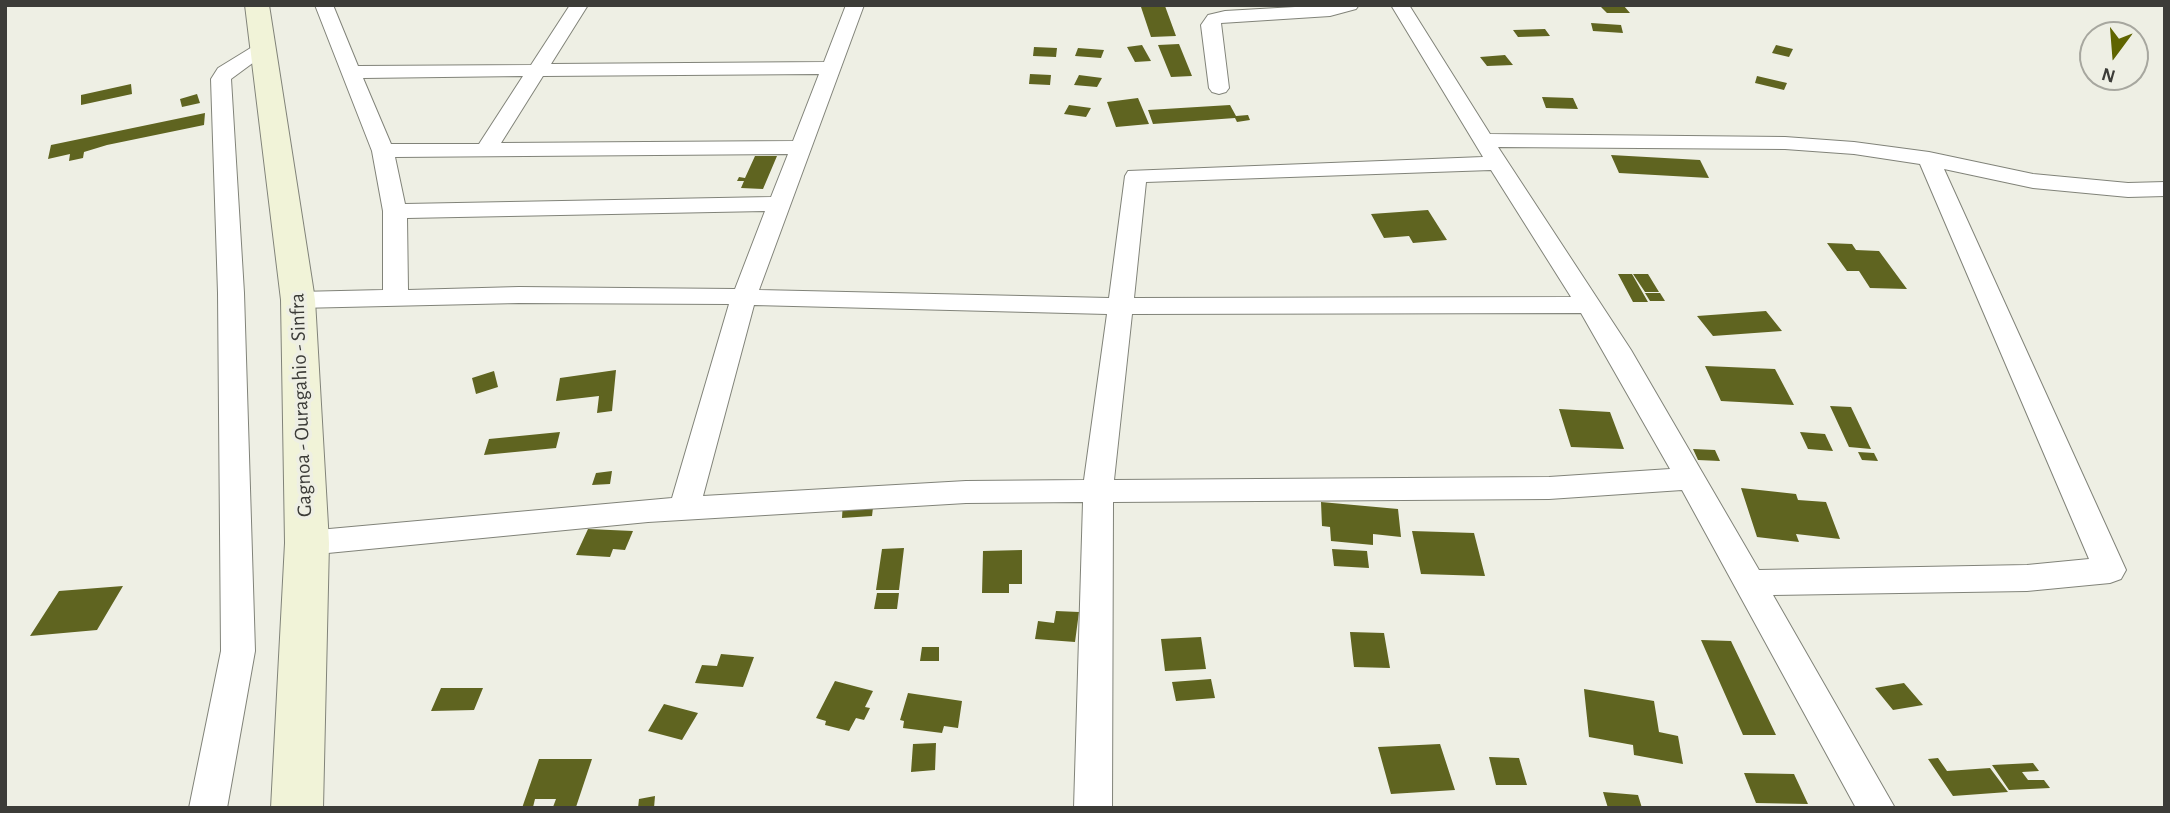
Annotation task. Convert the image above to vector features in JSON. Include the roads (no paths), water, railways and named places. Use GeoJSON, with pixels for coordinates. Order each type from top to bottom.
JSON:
{"type":"FeatureCollection","features":[{"type":"Feature","properties":{"kind":"main road","name":"Gagnoa - Ouragahio - Sinfra"},"geometry":{"type":"LineString","coordinates":[[257,5],[298,300],[307,543],[301,769],[297,808]]}},
{"type":"Feature","properties":{"kind":"street"},"geometry":{"type":"LineString","coordinates":[[324,5],[383,151],[395,211],[396,298]]}},
{"type":"Feature","properties":{"kind":"street"},"geometry":{"type":"LineString","coordinates":[[486,150],[579,5]]}},
{"type":"Feature","properties":{"kind":"street"},"geometry":{"type":"LineString","coordinates":[[684,509],[744,297],[855,5]]}},
{"type":"Feature","properties":{"kind":"street"},"geometry":{"type":"LineString","coordinates":[[1219,88],[1210,25],[1214,19],[1225,16],[1330,11],[1350,5]]}},
{"type":"Feature","properties":{"kind":"street"},"geometry":{"type":"LineString","coordinates":[[1400,5],[1618,350],[1876,808]]}},
{"type":"Feature","properties":{"kind":"street"},"geometry":{"type":"LineString","coordinates":[[208,808],[238,651],[231,293],[221,79],[225,72],[262,47]]}},
{"type":"Feature","properties":{"kind":"street"},"geometry":{"type":"LineString","coordinates":[[351,72],[831,68]]}},
{"type":"Feature","properties":{"kind":"street"},"geometry":{"type":"LineString","coordinates":[[1093,808],[1098,491],[1136,176],[1491,151],[1785,143],[1854,148],[1929,159],[2033,181],[2128,190],[2165,189]]}},
{"type":"Feature","properties":{"kind":"street"},"geometry":{"type":"LineString","coordinates":[[383,151],[801,147]]}},
{"type":"Feature","properties":{"kind":"street"},"geometry":{"type":"LineString","coordinates":[[1749,583],[2027,578],[2110,570],[1929,159]]}},
{"type":"Feature","properties":{"kind":"street"},"geometry":{"type":"LineString","coordinates":[[395,211],[779,204]]}},
{"type":"Feature","properties":{"kind":"street"},"geometry":{"type":"LineString","coordinates":[[298,300],[519,295],[744,297],[1119,306],[1589,305]]}},
{"type":"Feature","properties":{"kind":"street"},"geometry":{"type":"LineString","coordinates":[[307,543],[684,509],[966,492],[1549,488],[1689,479]]}}]}
